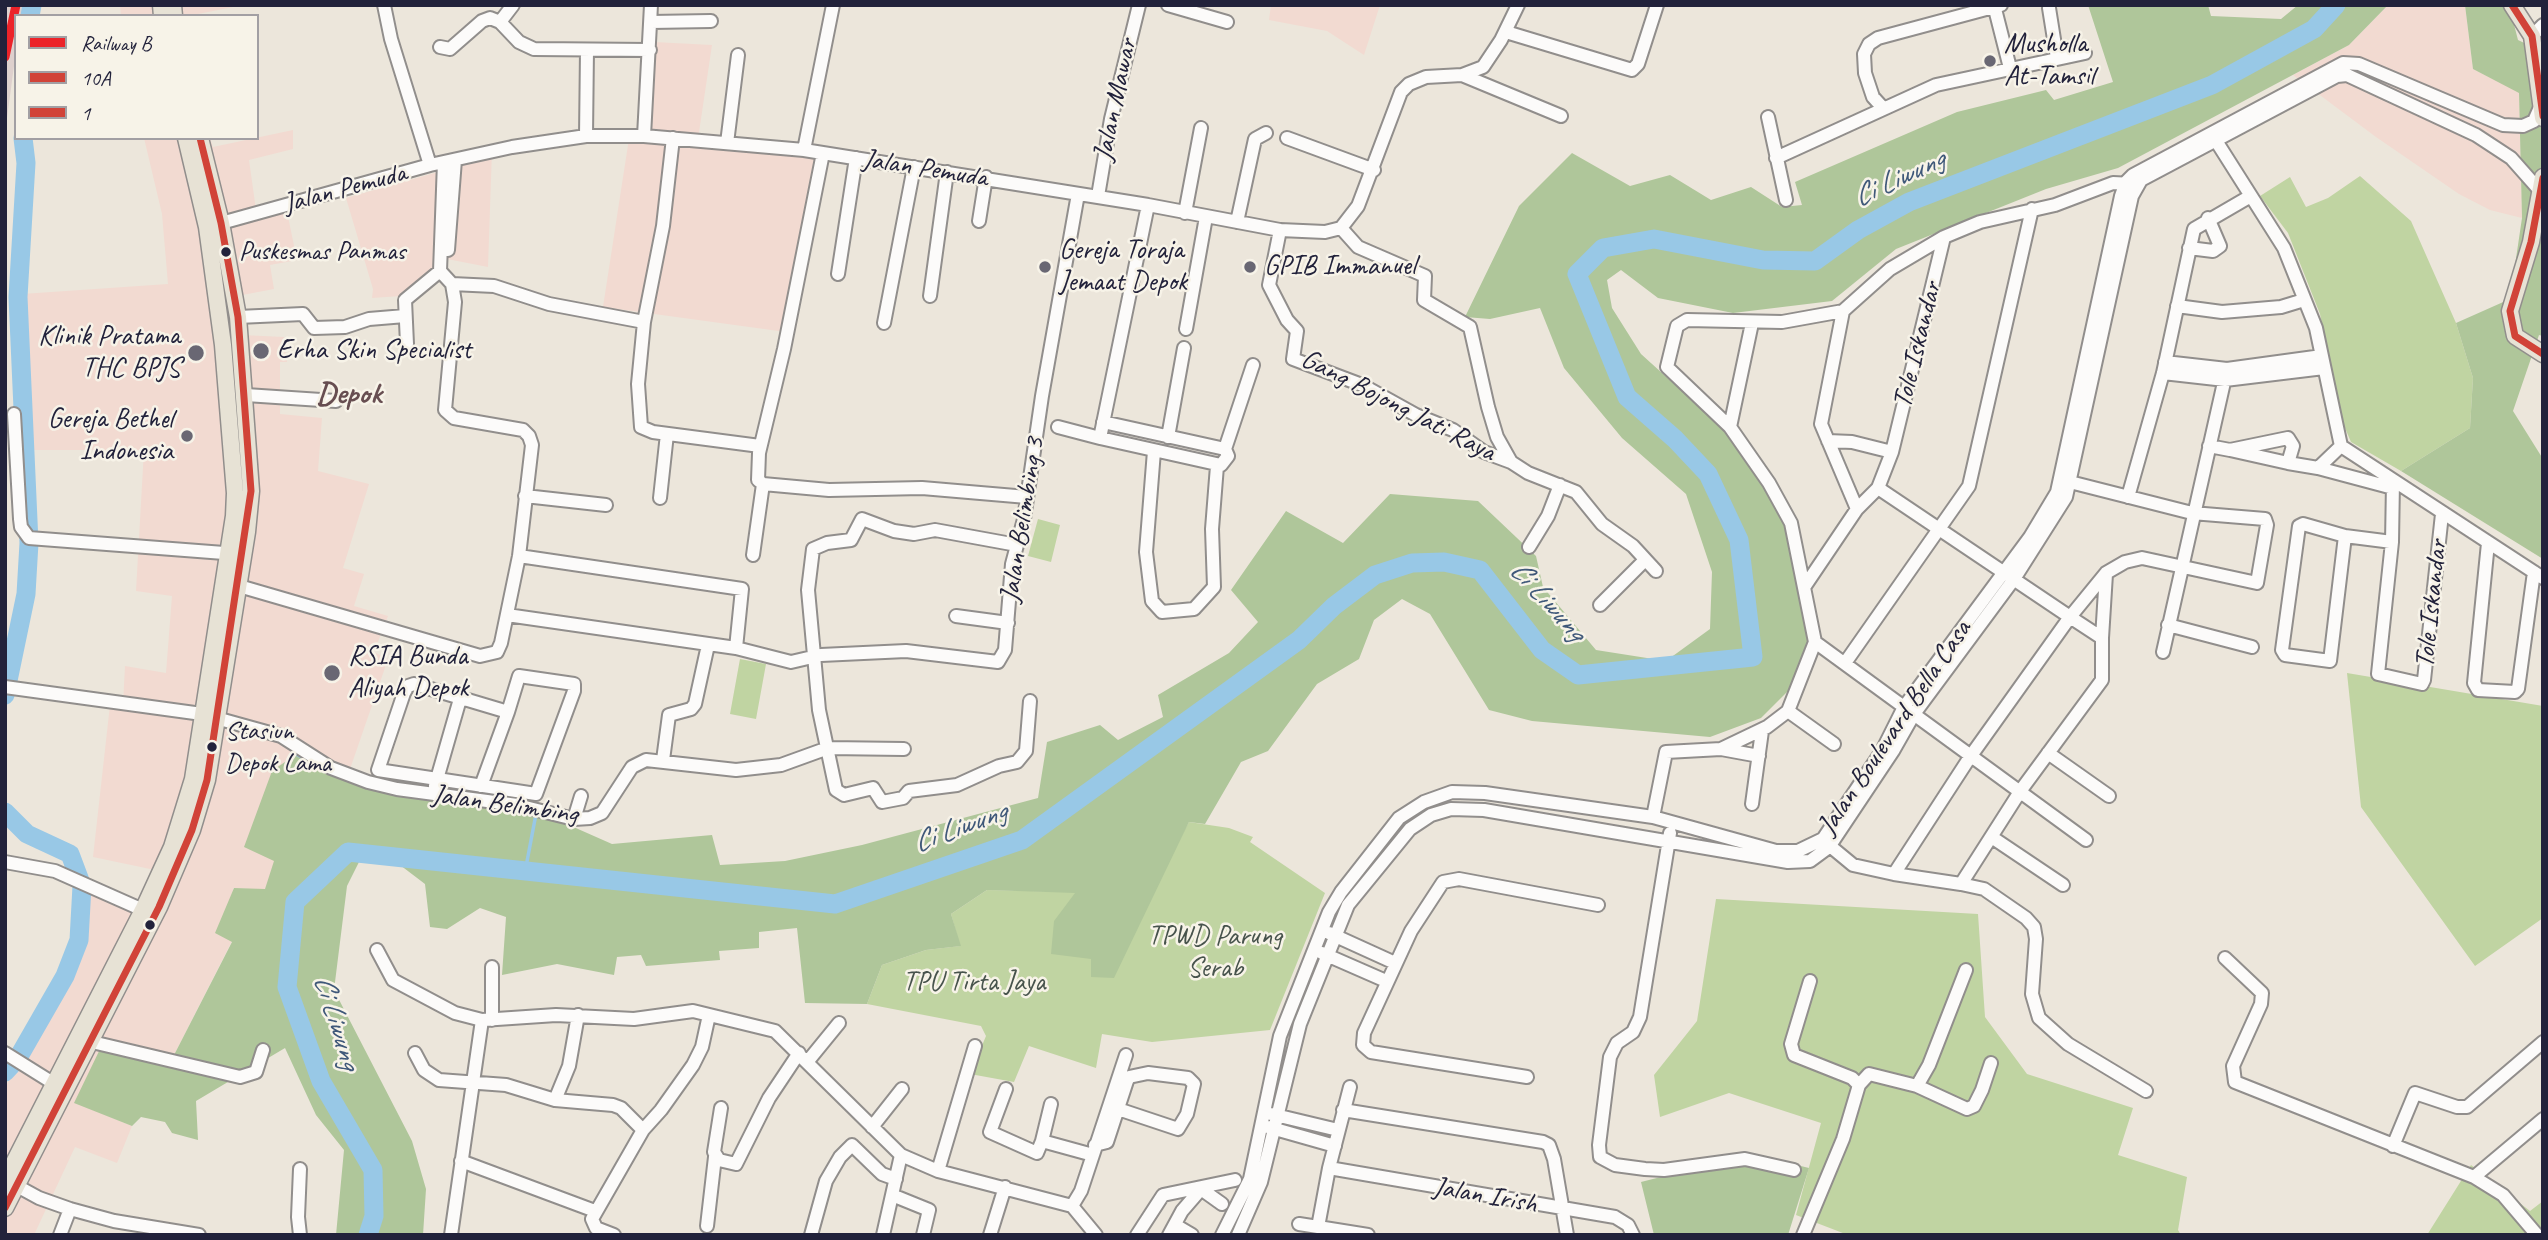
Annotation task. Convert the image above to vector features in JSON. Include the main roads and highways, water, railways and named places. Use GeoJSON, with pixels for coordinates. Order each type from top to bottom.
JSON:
{"type":"FeatureCollection","features":[{"type":"Feature","properties":{"kind":"main road"},"geometry":{"type":"LineString","coordinates":[[2512,5],[2537,31],[2543,118]]}},
{"type":"Feature","properties":{"kind":"main road"},"geometry":{"type":"LineString","coordinates":[[11,1183],[92,1042],[192,830],[204,796],[209,716],[236,553],[251,491],[246,395],[238,317],[214,225],[187,140]]}},
{"type":"Feature","properties":{"kind":"main road"},"geometry":{"type":"LineString","coordinates":[[5,1208],[11,1183],[52,1083],[90,1017],[143,910],[183,816],[239,586],[234,516],[234,457],[214,225],[200,140]]}},
{"type":"Feature","properties":{"kind":"main road"},"geometry":{"type":"LineString","coordinates":[[2542,185],[2531,242],[2513,295],[2510,318],[2515,336],[2543,354]]}},
{"type":"Feature","properties":{"kind":"waterway"},"geometry":{"type":"LineString","coordinates":[[30,14],[32,5]]}},
{"type":"Feature","properties":{"kind":"waterway","name":"Ci Liwung"},"geometry":{"type":"LineString","coordinates":[[368,1235],[374,1216],[373,1170],[321,1081],[287,987],[295,902],[348,852],[835,904],[1022,840],[1299,640],[1334,606],[1375,575],[1412,563],[1444,562],[1480,570],[1542,650],[1578,675],[1753,657],[1739,540],[1708,474],[1675,439],[1627,397],[1577,274],[1603,248],[1654,239],[1763,260],[1815,261],[1858,230],[1909,202],[2212,85],[2314,29],[2336,5]]}},
{"type":"Feature","properties":{"kind":"waterway"},"geometry":{"type":"LineString","coordinates":[[5,695],[26,594],[29,543],[18,297],[26,163],[23,140]]}},
{"type":"Feature","properties":{"kind":"waterway"},"geometry":{"type":"LineString","coordinates":[[293,752],[327,772]]}},
{"type":"Feature","properties":{"kind":"waterway"},"geometry":{"type":"LineString","coordinates":[[5,812],[27,834],[70,854],[82,886],[79,940],[65,976],[18,1058],[5,1072]]}},
{"type":"Feature","properties":{"kind":"waterway"},"geometry":{"type":"LineString","coordinates":[[525,872],[536,814]]}},
{"type":"Feature","properties":{"kind":"rail line","name":"B"},"geometry":{"type":"LineString","coordinates":[[14,14],[16,5]]}},
{"type":"Feature","properties":{"kind":"rail line","name":"B"},"geometry":{"type":"LineString","coordinates":[[5,57],[14,14]]}},
{"type":"Feature","properties":{"kind":"place","name":"Musholla At-Tamsil"},"geometry":{"type":"Point","coordinates":[1990,61]}},
{"type":"Feature","properties":{"kind":"place","name":"Puskesmas Panmas"},"geometry":{"type":"Point","coordinates":[226,252]}},
{"type":"Feature","properties":{"kind":"place","name":"Gereja Toraja Jemaat Depok"},"geometry":{"type":"Point","coordinates":[1045,267]}},
{"type":"Feature","properties":{"kind":"place","name":"GPIB Immanuel"},"geometry":{"type":"Point","coordinates":[1250,267]}},
{"type":"Feature","properties":{"kind":"place","name":"Erha Skin Specialist"},"geometry":{"type":"Point","coordinates":[261,351]}},
{"type":"Feature","properties":{"kind":"place","name":"Klinik Pratama THC BPJS"},"geometry":{"type":"Point","coordinates":[196,353]}},
{"type":"Feature","properties":{"kind":"place","name":"Gereja Bethel Indonesia"},"geometry":{"type":"Point","coordinates":[187,436]}},
{"type":"Feature","properties":{"kind":"place","name":"RSIA Bunda Aliyah Depok"},"geometry":{"type":"Point","coordinates":[332,673]}},
{"type":"Feature","properties":{"kind":"place","name":"Stasiun Depok Lama"},"geometry":{"type":"Point","coordinates":[212,747]}},
{"type":"Feature","properties":{"kind":"district","name":"Depok"},"geometry":{"type":"Point","coordinates":[349,395]}},
{"type":"Feature","properties":{"kind":"park label","name":"TPWD Parung Serab"},"geometry":{"type":"Point","coordinates":[1215,953]}},
{"type":"Feature","properties":{"kind":"park label","name":"TPU Tirta Jaya"},"geometry":{"type":"Point","coordinates":[974,983]}}]}
